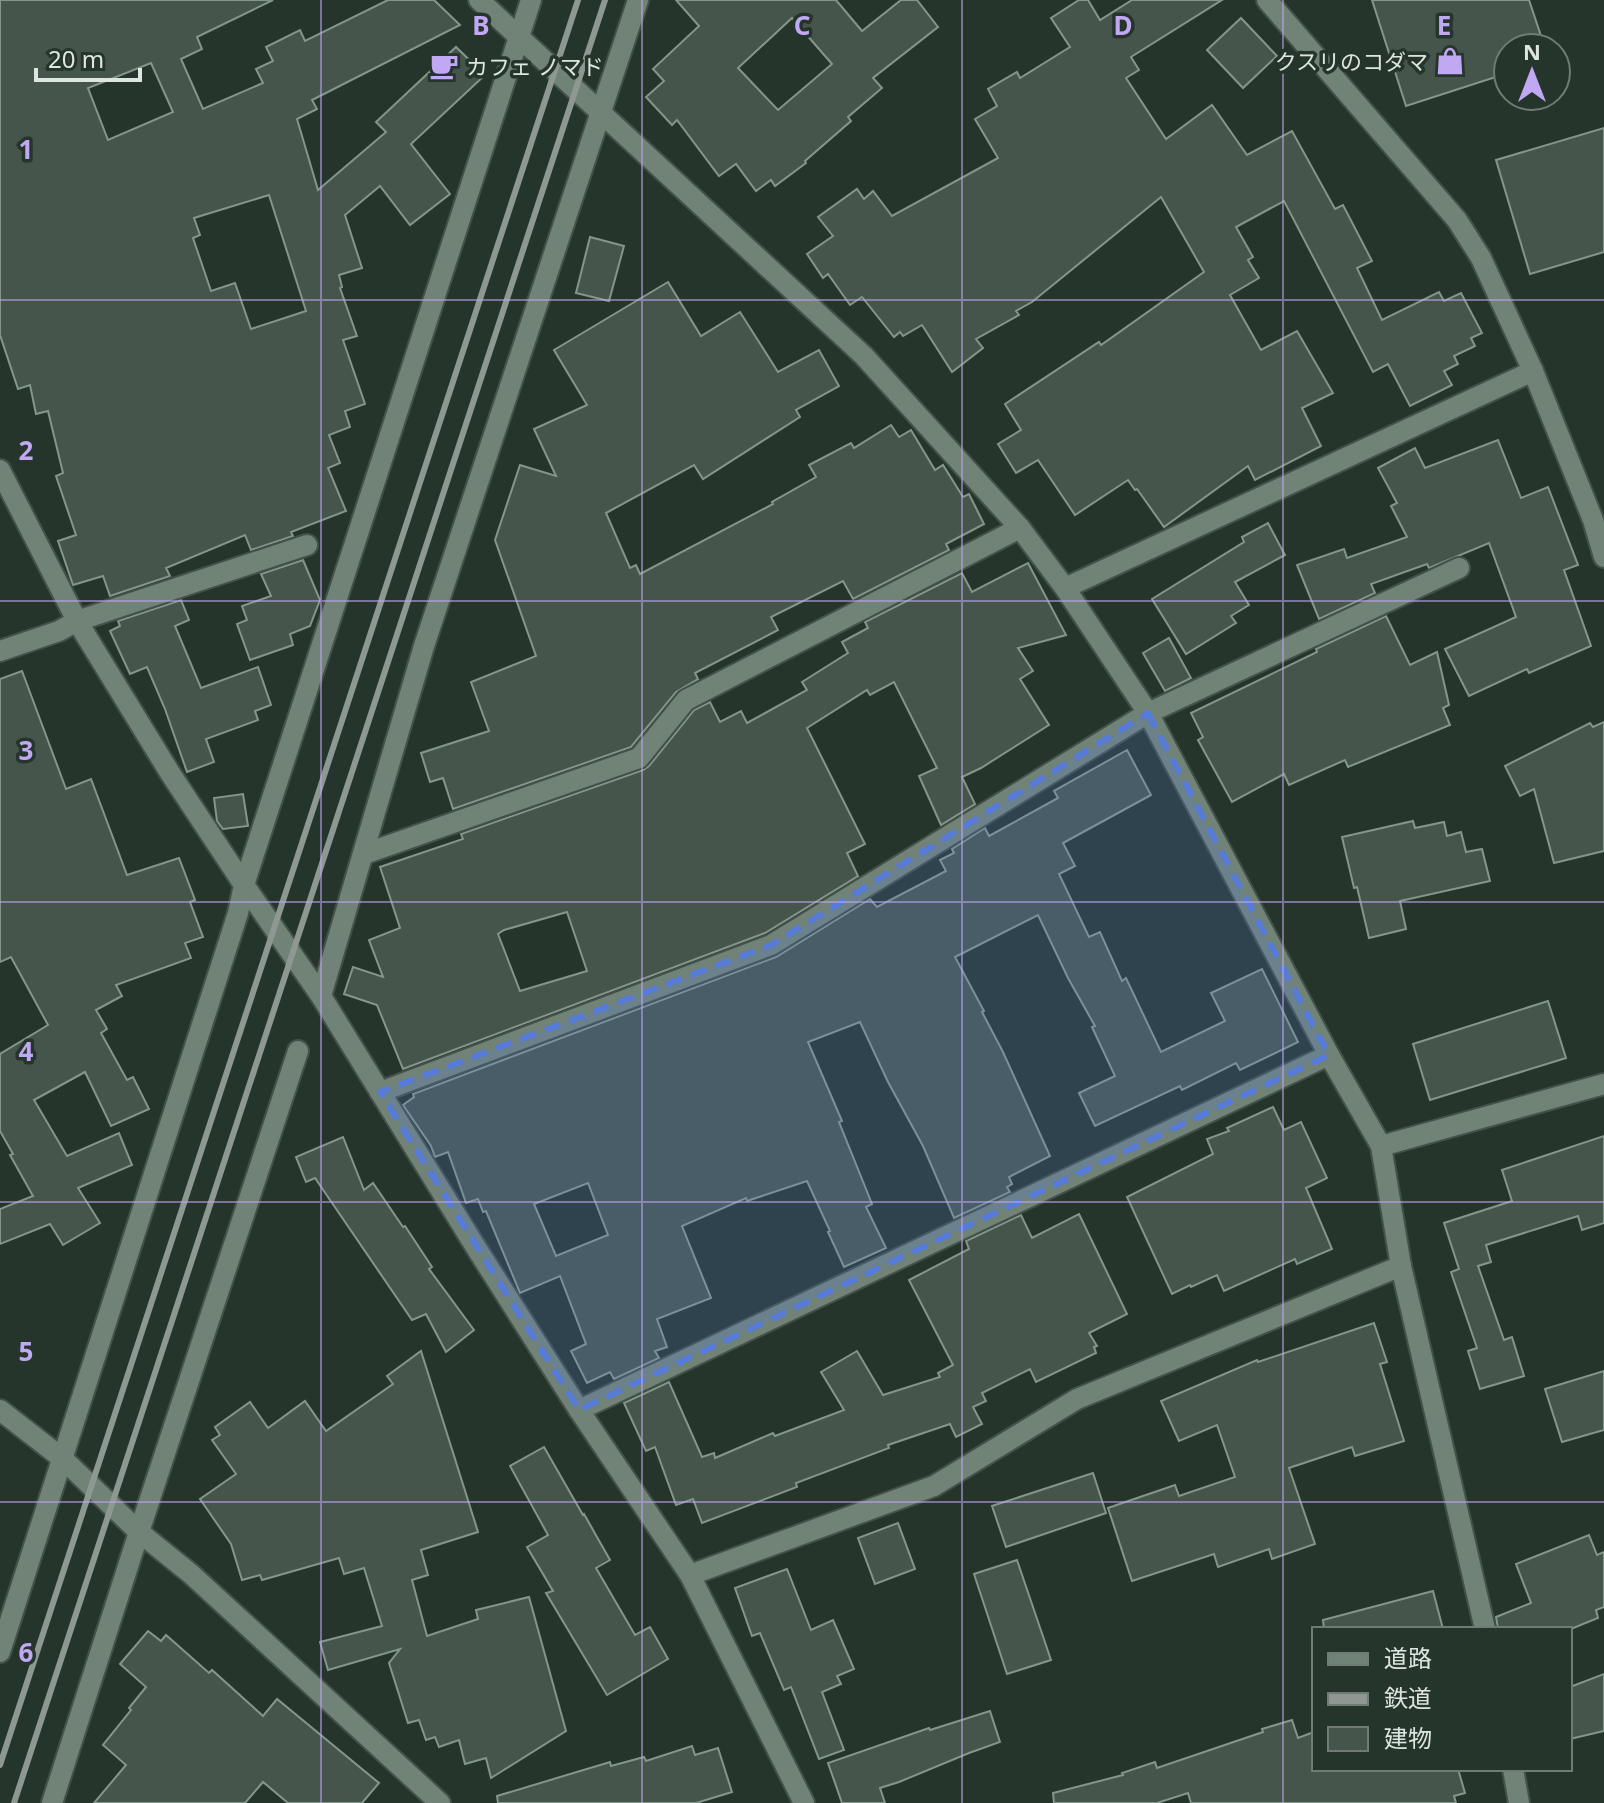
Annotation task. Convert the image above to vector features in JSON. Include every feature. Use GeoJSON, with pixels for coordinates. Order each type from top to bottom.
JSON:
{"type":"FeatureCollection","features":[{"type":"Feature","properties":{"kind":"street"},"geometry":{"type":"LineString","coordinates":[[479,0],[864,356],[1020,528],[1065,588],[1148,713],[1329,1055],[1381,1146],[1401,1266],[1485,1627]]}},
{"type":"Feature","properties":{"kind":"street"},"geometry":{"type":"LineString","coordinates":[[0,1652],[238,913],[244,885],[531,0]]}},
{"type":"Feature","properties":{"kind":"street"},"geometry":{"type":"LineString","coordinates":[[321,996],[424,646],[638,0]]}},
{"type":"Feature","properties":{"kind":"street"},"geometry":{"type":"LineString","coordinates":[[1267,0],[1457,220],[1481,258],[1533,371],[1593,520],[1604,557]]}},
{"type":"Feature","properties":{"kind":"street"},"geometry":{"type":"LineString","coordinates":[[1065,588],[1533,371]]}},
{"type":"Feature","properties":{"kind":"street"},"geometry":{"type":"LineString","coordinates":[[0,470],[77,621],[170,773],[321,996],[579,1410],[690,1575],[804,1803]]}},
{"type":"Feature","properties":{"kind":"street"},"geometry":{"type":"LineString","coordinates":[[364,854],[639,758],[686,700],[1020,528]]}},
{"type":"Feature","properties":{"kind":"street"},"geometry":{"type":"LineString","coordinates":[[0,651],[59,631],[77,621],[307,545]]}},
{"type":"Feature","properties":{"kind":"street"},"geometry":{"type":"LineString","coordinates":[[380,1092],[771,945],[1148,713],[1459,568]]}},
{"type":"Feature","properties":{"kind":"street"},"geometry":{"type":"LineString","coordinates":[[52,1803],[298,1051]]}},
{"type":"Feature","properties":{"kind":"street"},"geometry":{"type":"LineString","coordinates":[[579,1410],[1329,1055]]}},
{"type":"Feature","properties":{"kind":"street"},"geometry":{"type":"LineString","coordinates":[[1381,1146],[1604,1084]]}},
{"type":"Feature","properties":{"kind":"street"},"geometry":{"type":"LineString","coordinates":[[690,1575],[934,1486],[1077,1399],[1401,1266]]}},
{"type":"Feature","properties":{"kind":"street"},"geometry":{"type":"LineString","coordinates":[[0,1410],[63,1459],[139,1532],[191,1574],[440,1803]]}},
{"type":"Feature","properties":{"kind":"street"},"geometry":{"type":"LineString","coordinates":[[1513,1771],[1519,1803]]}},
{"type":"Feature","properties":{"kind":"highlighted area"},"geometry":{"type":"Polygon","coordinates":[[[1148,713],[1329,1055],[579,1410],[380,1092],[771,945],[1148,713]]]}},
{"type":"Feature","properties":{"kind":"building"},"geometry":{"type":"Polygon","coordinates":[[[0,0],[273,0],[197,37],[202,49],[181,59],[203,109],[263,83],[256,69],[273,61],[266,47],[300,30],[305,41],[388,0],[434,0],[460,25],[312,100],[317,109],[297,119],[318,190],[386,132],[376,122],[456,47],[485,75],[411,144],[450,194],[410,225],[380,186],[345,215],[362,268],[339,275],[340,288],[357,336],[343,340],[365,404],[345,411],[350,427],[329,435],[340,463],[328,468],[346,511],[291,532],[293,536],[251,550],[245,535],[166,568],[170,576],[110,596],[103,576],[73,585],[58,541],[76,535],[56,476],[63,473],[48,411],[36,414],[30,385],[18,389],[0,335],[0,0]],[[151,63],[88,88],[108,140],[173,112],[151,63]],[[269,195],[194,218],[200,235],[193,238],[211,291],[235,283],[251,329],[306,311],[269,195]]]}},
{"type":"Feature","properties":{"kind":"building"},"geometry":{"type":"Polygon","coordinates":[[[676,0],[836,0],[862,31],[901,0],[917,0],[938,27],[873,78],[882,88],[848,117],[851,121],[806,163],[775,186],[771,180],[756,191],[736,164],[719,176],[677,120],[672,125],[646,97],[664,81],[653,69],[699,26],[676,0]],[[792,18],[738,68],[778,110],[832,64],[792,18]]]}},
{"type":"Feature","properties":{"kind":"building"},"geometry":{"type":"Polygon","coordinates":[[[1079,0],[1088,0],[1100,20],[1132,0],[1222,0],[1131,57],[1139,70],[1126,78],[1166,139],[1212,105],[1247,155],[1292,131],[1335,209],[1343,205],[1372,261],[1357,268],[1382,320],[1439,292],[1444,301],[1461,293],[1482,333],[1471,338],[1475,346],[1454,356],[1458,364],[1444,371],[1452,385],[1410,406],[1388,364],[1373,372],[1284,201],[1236,227],[1253,257],[1248,260],[1259,278],[1230,295],[1261,350],[1297,331],[1333,393],[1302,408],[1321,446],[1255,480],[1248,466],[1164,527],[1128,480],[1075,515],[1038,460],[1016,473],[998,444],[1021,430],[1005,404],[1099,342],[1101,345],[1204,272],[1161,197],[1032,302],[1016,311],[1019,315],[976,339],[983,348],[952,372],[922,325],[903,336],[900,332],[894,337],[862,297],[850,305],[828,274],[823,278],[807,254],[833,236],[818,217],[857,189],[864,199],[873,191],[892,216],[998,158],[975,119],[997,106],[988,89],[1017,72],[1020,78],[1070,47],[1051,18],[1079,0]]]}},
{"type":"Feature","properties":{"kind":"building","name":"クスリのコダマ"},"geometry":{"type":"Polygon","coordinates":[[[1372,0],[1529,0],[1540,32],[1492,32],[1492,78],[1406,106],[1372,0]]]}},
{"type":"Feature","properties":{"kind":"building"},"geometry":{"type":"Polygon","coordinates":[[[1241,18],[1277,56],[1243,88],[1207,50],[1241,18]]]}},
{"type":"Feature","properties":{"kind":"building"},"geometry":{"type":"Polygon","coordinates":[[[1604,128],[1604,252],[1530,274],[1496,160],[1604,128]]]}},
{"type":"Feature","properties":{"kind":"building"},"geometry":{"type":"Polygon","coordinates":[[[590,237],[624,246],[609,301],[576,293],[590,237]]]}},
{"type":"Feature","properties":{"kind":"building"},"geometry":{"type":"Polygon","coordinates":[[[668,282],[701,336],[740,312],[778,372],[819,350],[839,386],[796,410],[800,417],[703,479],[694,465],[606,513],[630,568],[636,565],[640,574],[773,504],[816,477],[809,465],[851,443],[854,448],[891,425],[899,437],[911,430],[935,470],[943,465],[963,497],[969,494],[984,524],[946,544],[949,550],[853,599],[843,581],[771,617],[778,630],[695,673],[698,679],[676,692],[631,747],[453,809],[443,778],[430,782],[421,753],[489,731],[471,682],[536,656],[495,540],[520,465],[556,476],[534,429],[587,405],[554,350],[668,282]]]}},
{"type":"Feature","properties":{"kind":"building"},"geometry":{"type":"Polygon","coordinates":[[[1498,440],[1521,498],[1548,487],[1578,565],[1564,570],[1591,646],[1529,673],[1527,669],[1469,696],[1445,649],[1516,617],[1489,543],[1429,568],[1427,564],[1371,584],[1375,593],[1319,619],[1297,565],[1344,549],[1347,558],[1407,537],[1391,506],[1397,503],[1378,468],[1415,448],[1425,468],[1498,440]]]}},
{"type":"Feature","properties":{"kind":"building"},"geometry":{"type":"Polygon","coordinates":[[[1268,523],[1285,555],[1235,582],[1249,605],[1231,616],[1236,623],[1186,654],[1152,599],[1244,542],[1242,537],[1268,523]]]}},
{"type":"Feature","properties":{"kind":"building"},"geometry":{"type":"Polygon","coordinates":[[[303,560],[320,600],[310,626],[290,634],[293,645],[250,660],[237,624],[247,620],[242,606],[271,596],[261,574],[303,560]]]}},
{"type":"Feature","properties":{"kind":"building"},"geometry":{"type":"Polygon","coordinates":[[[1028,563],[1066,635],[1018,648],[1033,671],[1020,679],[1049,725],[962,777],[975,804],[941,825],[919,776],[937,768],[894,682],[870,695],[867,690],[807,728],[865,844],[847,853],[858,876],[765,933],[403,1069],[377,1005],[344,994],[353,967],[383,977],[369,940],[400,928],[380,867],[463,839],[461,834],[643,770],[694,710],[710,702],[720,722],[741,711],[747,723],[807,690],[802,682],[848,653],[842,642],[868,628],[865,622],[962,573],[972,592],[1028,563]],[[567,912],[498,934],[520,991],[587,971],[567,912]]]}},
{"type":"Feature","properties":{"kind":"building"},"geometry":{"type":"Polygon","coordinates":[[[181,600],[189,620],[175,626],[201,688],[258,667],[271,705],[255,711],[258,720],[206,739],[214,762],[187,772],[147,667],[130,674],[110,631],[120,626],[118,621],[181,600]]]}},
{"type":"Feature","properties":{"kind":"building"},"geometry":{"type":"Polygon","coordinates":[[[1386,616],[1410,665],[1437,652],[1449,705],[1443,708],[1450,725],[1348,767],[1345,760],[1289,785],[1284,774],[1232,802],[1198,740],[1203,737],[1191,713],[1386,616]]]}},
{"type":"Feature","properties":{"kind":"building"},"geometry":{"type":"Polygon","coordinates":[[[1169,638],[1191,678],[1165,691],[1143,653],[1169,638]]]}},
{"type":"Feature","properties":{"kind":"building"},"geometry":{"type":"Polygon","coordinates":[[[22,671],[66,789],[91,779],[127,875],[179,858],[195,900],[190,902],[203,937],[185,943],[191,958],[116,985],[122,996],[96,1010],[107,1029],[101,1033],[127,1080],[133,1077],[149,1109],[111,1126],[85,1072],[34,1100],[67,1156],[119,1133],[132,1165],[78,1188],[100,1223],[63,1245],[50,1224],[0,1244],[0,1209],[33,1196],[0,1131],[0,1054],[48,1025],[11,957],[0,962],[0,679],[22,671]]]}},
{"type":"Feature","properties":{"kind":"building"},"geometry":{"type":"Polygon","coordinates":[[[1604,722],[1604,851],[1554,863],[1534,789],[1520,796],[1505,766],[1590,723],[1593,727],[1604,722]]]}},
{"type":"Feature","properties":{"kind":"building"},"geometry":{"type":"Polygon","coordinates":[[[1127,750],[1151,795],[1063,843],[1075,866],[1059,874],[1089,937],[1100,932],[1122,981],[1126,978],[1161,1052],[1225,1021],[1211,993],[1262,969],[1298,1042],[1240,1070],[1236,1063],[1182,1090],[1180,1086],[1095,1126],[1079,1093],[1115,1076],[1092,1027],[1095,1026],[1038,915],[955,957],[984,1011],[1050,1156],[1009,1177],[1012,1184],[1007,1187],[1010,1192],[954,1218],[923,1146],[860,1022],[808,1042],[842,1121],[839,1122],[872,1204],[866,1207],[886,1248],[844,1267],[807,1181],[747,1201],[746,1198],[682,1226],[711,1298],[657,1319],[667,1347],[655,1351],[659,1358],[614,1379],[610,1372],[587,1383],[571,1351],[586,1344],[560,1276],[520,1293],[486,1211],[483,1212],[478,1199],[466,1203],[448,1152],[435,1157],[403,1105],[414,1097],[413,1094],[776,957],[870,899],[877,907],[946,871],[940,860],[954,853],[952,849],[985,828],[989,836],[1058,798],[1054,791],[1127,750]],[[588,1183],[534,1204],[556,1256],[608,1235],[588,1183]]]}},
{"type":"Feature","properties":{"kind":"building"},"geometry":{"type":"Polygon","coordinates":[[[243,794],[248,826],[223,829],[217,821],[214,798],[243,794]]]}},
{"type":"Feature","properties":{"kind":"building"},"geometry":{"type":"Polygon","coordinates":[[[1413,821],[1415,828],[1444,822],[1447,836],[1461,832],[1466,852],[1482,849],[1490,881],[1400,901],[1406,929],[1369,938],[1342,837],[1413,821]]]}},
{"type":"Feature","properties":{"kind":"building"},"geometry":{"type":"Polygon","coordinates":[[[1548,1001],[1566,1058],[1430,1100],[1413,1044],[1548,1001]]]}},
{"type":"Feature","properties":{"kind":"building"},"geometry":{"type":"Polygon","coordinates":[[[1273,1107],[1284,1130],[1301,1122],[1327,1178],[1306,1188],[1332,1249],[1297,1264],[1295,1259],[1224,1291],[1217,1275],[1172,1294],[1127,1197],[1213,1154],[1207,1139],[1273,1107]]]}},
{"type":"Feature","properties":{"kind":"building"},"geometry":{"type":"Polygon","coordinates":[[[1604,1136],[1604,1223],[1582,1230],[1578,1216],[1486,1245],[1491,1262],[1478,1266],[1504,1340],[1512,1337],[1524,1376],[1480,1389],[1468,1351],[1477,1348],[1451,1272],[1459,1269],[1444,1223],[1512,1201],[1502,1170],[1604,1136]]]}},
{"type":"Feature","properties":{"kind":"building"},"geometry":{"type":"Polygon","coordinates":[[[343,1137],[364,1190],[373,1183],[432,1267],[429,1269],[474,1330],[446,1352],[426,1314],[412,1320],[315,1178],[306,1182],[296,1157],[343,1137]]]}},
{"type":"Feature","properties":{"kind":"building"},"geometry":{"type":"Polygon","coordinates":[[[1079,1214],[1127,1314],[1089,1333],[1097,1346],[1094,1347],[1096,1353],[1036,1382],[1030,1369],[982,1393],[986,1401],[973,1407],[982,1424],[956,1437],[950,1424],[888,1445],[889,1448],[796,1483],[797,1487],[702,1523],[693,1499],[676,1505],[655,1447],[646,1451],[624,1403],[669,1382],[702,1457],[714,1453],[715,1458],[773,1433],[775,1436],[844,1410],[821,1372],[857,1351],[883,1395],[940,1377],[938,1373],[953,1365],[909,1280],[969,1249],[966,1241],[1021,1215],[1032,1238],[1079,1214]]]}},
{"type":"Feature","properties":{"kind":"building"},"geometry":{"type":"Polygon","coordinates":[[[1374,1323],[1387,1362],[1380,1364],[1404,1441],[1355,1456],[1352,1447],[1289,1468],[1315,1544],[1272,1559],[1269,1549],[1218,1567],[1214,1554],[1132,1581],[1108,1508],[1175,1485],[1179,1496],[1235,1477],[1217,1425],[1179,1441],[1161,1401],[1257,1360],[1374,1323]]]}},
{"type":"Feature","properties":{"kind":"building"},"geometry":{"type":"Polygon","coordinates":[[[421,1351],[478,1532],[421,1550],[428,1575],[412,1580],[427,1636],[478,1619],[476,1610],[529,1597],[566,1731],[491,1778],[486,1758],[465,1764],[459,1740],[439,1747],[435,1737],[426,1740],[419,1720],[408,1723],[389,1663],[400,1649],[328,1670],[320,1642],[382,1626],[364,1568],[344,1574],[339,1558],[262,1580],[260,1575],[242,1580],[231,1544],[200,1499],[236,1474],[212,1440],[220,1435],[215,1427],[250,1402],[268,1428],[305,1401],[326,1431],[393,1384],[387,1376],[421,1351]]]}},
{"type":"Feature","properties":{"kind":"building"},"geometry":{"type":"Polygon","coordinates":[[[1604,1371],[1604,1430],[1562,1442],[1545,1389],[1604,1371]]]}},
{"type":"Feature","properties":{"kind":"building"},"geometry":{"type":"Polygon","coordinates":[[[544,1447],[610,1560],[596,1568],[635,1635],[650,1627],[668,1659],[607,1695],[546,1593],[553,1591],[527,1547],[548,1535],[510,1466],[544,1447]]]}},
{"type":"Feature","properties":{"kind":"building"},"geometry":{"type":"Polygon","coordinates":[[[1093,1473],[1106,1513],[1006,1547],[992,1506],[1093,1473]]]}},
{"type":"Feature","properties":{"kind":"building"},"geometry":{"type":"Polygon","coordinates":[[[898,1523],[915,1569],[875,1584],[858,1538],[898,1523]]]}},
{"type":"Feature","properties":{"kind":"building"},"geometry":{"type":"Polygon","coordinates":[[[1589,1535],[1597,1555],[1604,1552],[1604,1607],[1596,1610],[1598,1618],[1572,1629],[1498,1627],[1496,1617],[1531,1603],[1516,1564],[1589,1535]]]}},
{"type":"Feature","properties":{"kind":"building"},"geometry":{"type":"Polygon","coordinates":[[[1017,1560],[1051,1660],[1007,1674],[974,1574],[1017,1560]]]}},
{"type":"Feature","properties":{"kind":"building"},"geometry":{"type":"Polygon","coordinates":[[[787,1569],[811,1630],[833,1620],[854,1669],[837,1676],[841,1684],[822,1692],[844,1750],[819,1759],[791,1687],[784,1690],[760,1633],[752,1636],[735,1588],[787,1569]]]}},
{"type":"Feature","properties":{"kind":"building"},"geometry":{"type":"Polygon","coordinates":[[[1433,1591],[1442,1627],[1324,1627],[1323,1620],[1433,1591]]]}},
{"type":"Feature","properties":{"kind":"building"},"geometry":{"type":"Polygon","coordinates":[[[148,1631],[161,1641],[166,1635],[209,1673],[212,1670],[263,1716],[277,1699],[379,1783],[362,1803],[288,1803],[263,1782],[245,1803],[94,1803],[126,1765],[103,1745],[146,1687],[120,1664],[148,1631]]]}},
{"type":"Feature","properties":{"kind":"building"},"geometry":{"type":"Polygon","coordinates":[[[1604,1674],[1604,1731],[1572,1739],[1572,1686],[1604,1674]]]}},
{"type":"Feature","properties":{"kind":"building"},"geometry":{"type":"Polygon","coordinates":[[[990,1711],[1000,1742],[880,1788],[885,1803],[842,1803],[828,1763],[929,1728],[990,1711]]]}},
{"type":"Feature","properties":{"kind":"building"},"geometry":{"type":"Polygon","coordinates":[[[1292,1720],[1298,1738],[1312,1733],[1312,1771],[1459,1771],[1465,1793],[1454,1796],[1456,1803],[1191,1803],[1188,1793],[1157,1803],[1054,1803],[1053,1793],[1123,1775],[1155,1762],[1157,1768],[1263,1732],[1262,1729],[1292,1720]]]}},
{"type":"Feature","properties":{"kind":"building"},"geometry":{"type":"Polygon","coordinates":[[[692,1746],[695,1755],[718,1748],[732,1792],[696,1803],[498,1803],[497,1796],[610,1762],[611,1766],[644,1757],[646,1761],[692,1746]]]}},
{"type":"Feature","properties":{"kind":"railway"},"geometry":{"type":"LineString","coordinates":[[0,1765],[578,0]]}},
{"type":"Feature","properties":{"kind":"railway"},"geometry":{"type":"LineString","coordinates":[[14,1803],[605,0]]}},
{"type":"Feature","properties":{"kind":"place","name":"クスリのコダマ"},"geometry":{"type":"Point","coordinates":[1450,61]}},
{"type":"Feature","properties":{"kind":"place","name":"カフェ ノマド"},"geometry":{"type":"Point","coordinates":[444,66]}}]}
